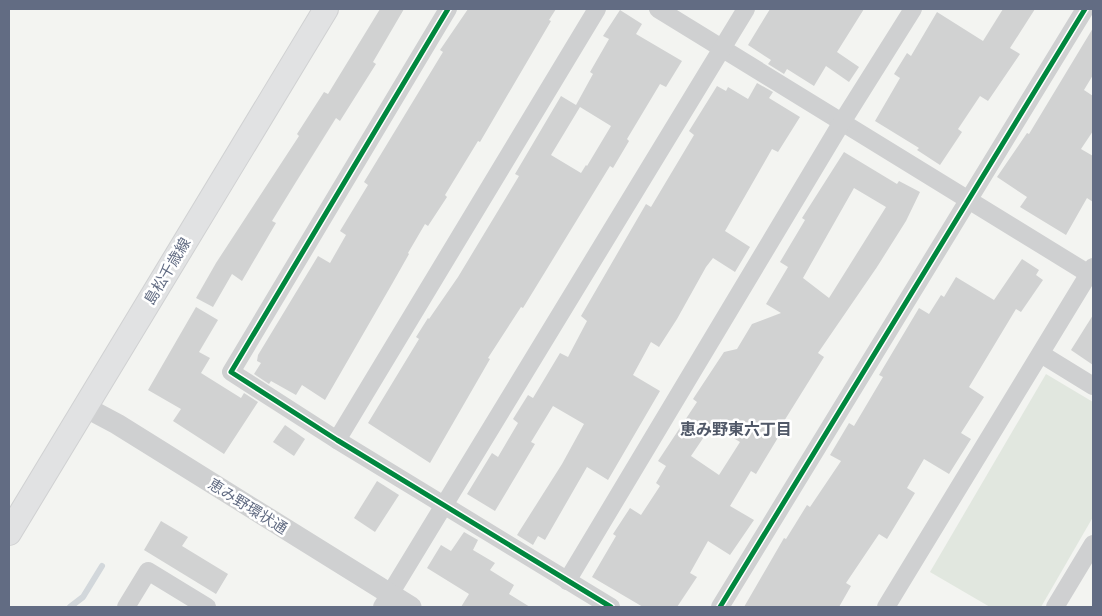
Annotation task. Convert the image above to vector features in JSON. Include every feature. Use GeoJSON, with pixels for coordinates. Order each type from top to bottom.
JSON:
{"type":"FeatureCollection","features":[{"type":"Feature","properties":{"kind":"main road","name":"島松千歳線"},"geometry":{"type":"LineString","coordinates":[[9,533],[326,9]]}},
{"type":"Feature","properties":{"kind":"street"},"geometry":{"type":"LineString","coordinates":[[448,9],[231,372],[337,440],[611,607]]}},
{"type":"Feature","properties":{"kind":"street"},"geometry":{"type":"LineString","coordinates":[[337,440],[597,9]]}},
{"type":"Feature","properties":{"kind":"street"},"geometry":{"type":"LineString","coordinates":[[658,9],[968,199],[1091,270],[1042,354],[886,607]]}},
{"type":"Feature","properties":{"kind":"street"},"geometry":{"type":"LineString","coordinates":[[386,601],[746,9]]}},
{"type":"Feature","properties":{"kind":"street"},"geometry":{"type":"LineString","coordinates":[[567,580],[842,122],[914,9]]}},
{"type":"Feature","properties":{"kind":"street"},"geometry":{"type":"LineString","coordinates":[[720,607],[1085,9]]}},
{"type":"Feature","properties":{"kind":"street"},"geometry":{"type":"LineString","coordinates":[[1042,354],[1093,386]]}},
{"type":"Feature","properties":{"kind":"street","name":"恵み野環状通"},"geometry":{"type":"LineString","coordinates":[[85,407],[117,424],[386,601],[411,607]]}},
{"type":"Feature","properties":{"kind":"street"},"geometry":{"type":"LineString","coordinates":[[1055,607],[1093,544]]}},
{"type":"Feature","properties":{"kind":"street"},"geometry":{"type":"LineString","coordinates":[[126,607],[148,571],[207,607]]}},
{"type":"Feature","properties":{"kind":"shaded area"},"geometry":{"type":"Polygon","coordinates":[[[1046,374],[1093,402],[1093,517],[1041,607],[990,607],[930,572],[1046,374]]]}},
{"type":"Feature","properties":{"kind":"building"},"geometry":{"type":"Polygon","coordinates":[[[380,9],[404,9],[373,62],[376,64],[340,121],[336,118],[272,221],[276,223],[242,281],[232,274],[213,307],[196,298],[216,263],[299,136],[297,134],[324,92],[328,94],[380,9]]]}},
{"type":"Feature","properties":{"kind":"building"},"geometry":{"type":"Polygon","coordinates":[[[468,9],[556,9],[549,20],[551,21],[480,142],[478,141],[445,195],[447,197],[428,226],[425,224],[325,400],[302,385],[296,395],[271,381],[269,384],[254,374],[261,363],[257,361],[258,355],[318,256],[330,263],[346,235],[340,231],[368,185],[364,182],[443,52],[440,50],[468,9]]]}},
{"type":"Feature","properties":{"kind":"building"},"geometry":{"type":"Polygon","coordinates":[[[770,9],[864,9],[837,52],[859,67],[849,82],[826,66],[814,86],[787,69],[784,74],[768,64],[771,60],[748,45],[770,9]]]}},
{"type":"Feature","properties":{"kind":"building"},"geometry":{"type":"Polygon","coordinates":[[[1003,9],[1035,9],[1010,48],[1020,54],[988,101],[980,96],[958,129],[962,132],[940,165],[917,150],[919,148],[875,121],[900,78],[894,74],[907,53],[911,56],[937,12],[983,41],[1003,9]]]}},
{"type":"Feature","properties":{"kind":"building"},"geometry":{"type":"Polygon","coordinates":[[[620,10],[642,24],[636,34],[682,61],[666,87],[660,84],[627,139],[629,141],[613,168],[610,166],[523,308],[521,307],[488,358],[490,359],[430,463],[368,423],[419,339],[416,337],[458,277],[519,176],[515,174],[561,96],[576,105],[593,74],[590,72],[609,39],[603,36],[620,10]],[[580,107],[551,155],[581,173],[611,126],[580,107]]]}},
{"type":"Feature","properties":{"kind":"building"},"geometry":{"type":"Polygon","coordinates":[[[1093,28],[1093,75],[1084,90],[1093,96],[1093,131],[1081,149],[1093,156],[1093,202],[1087,198],[1066,235],[1020,207],[1027,197],[997,177],[1027,133],[1029,134],[1093,28]]]}},
{"type":"Feature","properties":{"kind":"building"},"geometry":{"type":"Polygon","coordinates":[[[757,83],[773,92],[769,98],[800,117],[778,152],[772,149],[725,231],[750,247],[735,272],[713,258],[659,347],[651,342],[633,375],[660,391],[608,480],[587,467],[545,540],[538,536],[533,545],[517,535],[562,464],[584,424],[553,406],[531,442],[535,444],[495,511],[467,494],[492,453],[498,457],[518,423],[513,419],[528,395],[533,398],[560,353],[568,357],[587,321],[581,316],[646,204],[651,207],[694,135],[689,131],[717,86],[726,91],[728,87],[748,99],[757,83]]]}},
{"type":"Feature","properties":{"kind":"building"},"geometry":{"type":"Polygon","coordinates":[[[844,152],[897,184],[899,181],[920,192],[906,221],[877,267],[818,353],[824,357],[776,434],[779,436],[756,474],[751,471],[730,506],[754,520],[730,555],[708,541],[690,573],[697,577],[677,607],[643,607],[592,577],[616,536],[613,534],[630,508],[641,515],[660,486],[656,483],[666,466],[658,461],[697,402],[693,399],[724,352],[737,349],[752,324],[781,313],[766,304],[788,267],[780,262],[805,220],[802,218],[844,152]],[[854,188],[803,278],[829,298],[886,207],[854,188]],[[712,425],[691,456],[719,475],[740,442],[712,425]]]}},
{"type":"Feature","properties":{"kind":"building"},"geometry":{"type":"Polygon","coordinates":[[[1022,259],[1039,270],[1036,275],[1043,280],[1021,312],[1016,309],[969,387],[984,397],[961,433],[971,439],[949,474],[924,459],[907,488],[915,493],[887,539],[879,534],[846,583],[851,586],[839,607],[744,607],[784,538],[786,539],[807,505],[810,507],[841,461],[830,455],[849,423],[854,426],[883,377],[879,375],[919,308],[929,314],[941,295],[944,297],[956,277],[994,300],[1022,259]]]}},
{"type":"Feature","properties":{"kind":"building"},"geometry":{"type":"Polygon","coordinates":[[[196,307],[218,320],[199,352],[210,358],[201,373],[241,398],[244,393],[258,402],[224,454],[173,421],[181,409],[148,390],[196,307]]]}},
{"type":"Feature","properties":{"kind":"building"},"geometry":{"type":"Polygon","coordinates":[[[1093,315],[1093,365],[1071,350],[1093,315]]]}},
{"type":"Feature","properties":{"kind":"building"},"geometry":{"type":"Polygon","coordinates":[[[285,425],[305,439],[294,456],[273,442],[285,425]]]}},
{"type":"Feature","properties":{"kind":"building"},"geometry":{"type":"Polygon","coordinates":[[[377,481],[399,495],[375,532],[354,518],[377,481]]]}},
{"type":"Feature","properties":{"kind":"building"},"geometry":{"type":"Polygon","coordinates":[[[161,521],[188,537],[182,546],[228,574],[216,594],[144,550],[161,521]]]}},
{"type":"Feature","properties":{"kind":"building"},"geometry":{"type":"Polygon","coordinates":[[[464,532],[478,540],[473,550],[495,563],[490,570],[514,585],[509,594],[530,607],[461,607],[469,594],[427,568],[441,545],[451,551],[464,532]]]}},
{"type":"Feature","properties":{"kind":"waterway"},"geometry":{"type":"LineString","coordinates":[[70,607],[83,597],[102,566]]}},
{"type":"Feature","properties":{"kind":"cycle path"},"geometry":{"type":"LineString","coordinates":[[448,9],[231,372],[337,440],[611,607]]}},
{"type":"Feature","properties":{"kind":"cycle path"},"geometry":{"type":"LineString","coordinates":[[720,607],[1085,9]]}},
{"type":"Feature","properties":{"kind":"district","name":"恵み野東六丁目"},"geometry":{"type":"Point","coordinates":[736,429]}}]}
